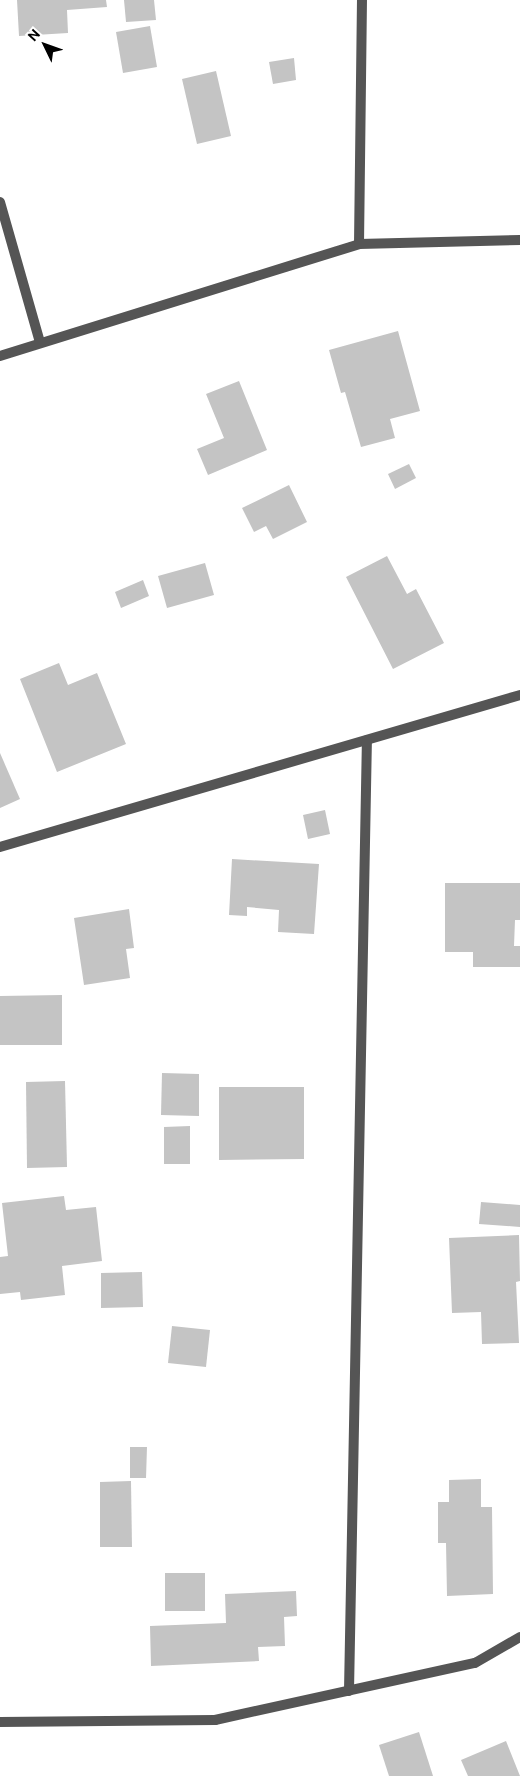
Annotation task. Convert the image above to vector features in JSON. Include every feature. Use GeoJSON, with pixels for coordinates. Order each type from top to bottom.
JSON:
{"type":"FeatureCollection","features":[{"type":"Feature","properties":{"kind":"street"},"geometry":{"type":"LineString","coordinates":[[358,244],[362,0]]}},
{"type":"Feature","properties":{"kind":"street"},"geometry":{"type":"LineString","coordinates":[[0,202],[40,342]]}},
{"type":"Feature","properties":{"kind":"street"},"geometry":{"type":"LineString","coordinates":[[0,356],[358,244],[520,240]]}},
{"type":"Feature","properties":{"kind":"street"},"geometry":{"type":"LineString","coordinates":[[0,847],[520,695]]}},
{"type":"Feature","properties":{"kind":"street"},"geometry":{"type":"LineString","coordinates":[[349,1691],[367,740]]}},
{"type":"Feature","properties":{"kind":"street"},"geometry":{"type":"LineString","coordinates":[[0,1722],[215,1720],[475,1663],[520,1637]]}},
{"type":"Feature","properties":{"kind":"building"},"geometry":{"type":"Polygon","coordinates":[[[17,0],[106,0],[107,7],[67,10],[68,33],[19,36],[17,0]]]}},
{"type":"Feature","properties":{"kind":"building"},"geometry":{"type":"Polygon","coordinates":[[[124,0],[154,0],[156,20],[126,22],[124,0]]]}},
{"type":"Feature","properties":{"kind":"building"},"geometry":{"type":"Polygon","coordinates":[[[150,26],[157,67],[123,73],[116,32],[150,26]]]}},
{"type":"Feature","properties":{"kind":"building"},"geometry":{"type":"Polygon","coordinates":[[[294,58],[296,80],[273,84],[269,62],[294,58]]]}},
{"type":"Feature","properties":{"kind":"building"},"geometry":{"type":"Polygon","coordinates":[[[216,71],[231,136],[197,144],[182,79],[216,71]]]}},
{"type":"Feature","properties":{"kind":"building"},"geometry":{"type":"Polygon","coordinates":[[[398,331],[420,411],[390,419],[395,438],[361,447],[345,392],[341,393],[329,350],[398,331]]]}},
{"type":"Feature","properties":{"kind":"building"},"geometry":{"type":"Polygon","coordinates":[[[239,381],[267,450],[208,475],[197,449],[224,438],[206,394],[239,381]]]}},
{"type":"Feature","properties":{"kind":"building"},"geometry":{"type":"Polygon","coordinates":[[[409,464],[416,478],[395,489],[388,474],[409,464]]]}},
{"type":"Feature","properties":{"kind":"building"},"geometry":{"type":"Polygon","coordinates":[[[289,485],[307,522],[273,539],[266,526],[254,532],[242,508],[289,485]]]}},
{"type":"Feature","properties":{"kind":"building"},"geometry":{"type":"Polygon","coordinates":[[[387,556],[407,594],[416,589],[444,643],[393,669],[346,577],[387,556]]]}},
{"type":"Feature","properties":{"kind":"building"},"geometry":{"type":"Polygon","coordinates":[[[205,563],[214,595],[167,608],[158,576],[205,563]]]}},
{"type":"Feature","properties":{"kind":"building"},"geometry":{"type":"Polygon","coordinates":[[[143,580],[149,596],[121,608],[115,592],[143,580]]]}},
{"type":"Feature","properties":{"kind":"building"},"geometry":{"type":"Polygon","coordinates":[[[59,663],[68,685],[97,673],[126,744],[57,772],[20,679],[59,663]]]}},
{"type":"Feature","properties":{"kind":"building"},"geometry":{"type":"Polygon","coordinates":[[[0,753],[20,799],[0,808],[0,753]]]}},
{"type":"Feature","properties":{"kind":"building"},"geometry":{"type":"Polygon","coordinates":[[[325,810],[330,834],[308,839],[303,815],[325,810]]]}},
{"type":"Feature","properties":{"kind":"building"},"geometry":{"type":"Polygon","coordinates":[[[232,859],[319,864],[314,934],[278,932],[279,910],[247,907],[247,916],[229,915],[232,859]]]}},
{"type":"Feature","properties":{"kind":"building"},"geometry":{"type":"Polygon","coordinates":[[[445,883],[520,883],[520,920],[515,920],[514,946],[520,946],[520,967],[473,967],[473,952],[445,952],[445,883]]]}},
{"type":"Feature","properties":{"kind":"building"},"geometry":{"type":"Polygon","coordinates":[[[129,909],[134,948],[126,949],[130,978],[84,985],[74,918],[129,909]]]}},
{"type":"Feature","properties":{"kind":"building"},"geometry":{"type":"Polygon","coordinates":[[[62,995],[62,1045],[0,1045],[0,996],[62,995]]]}},
{"type":"Feature","properties":{"kind":"building"},"geometry":{"type":"Polygon","coordinates":[[[162,1073],[199,1074],[199,1116],[161,1115],[162,1073]]]}},
{"type":"Feature","properties":{"kind":"building"},"geometry":{"type":"Polygon","coordinates":[[[65,1081],[67,1167],[27,1168],[26,1082],[65,1081]]]}},
{"type":"Feature","properties":{"kind":"building"},"geometry":{"type":"Polygon","coordinates":[[[219,1087],[304,1087],[304,1159],[219,1160],[219,1087]]]}},
{"type":"Feature","properties":{"kind":"building"},"geometry":{"type":"Polygon","coordinates":[[[190,1126],[190,1164],[164,1164],[164,1127],[190,1126]]]}},
{"type":"Feature","properties":{"kind":"building"},"geometry":{"type":"Polygon","coordinates":[[[64,1196],[66,1210],[96,1207],[102,1261],[62,1266],[65,1295],[21,1300],[20,1292],[0,1294],[0,1257],[8,1256],[2,1203],[64,1196]]]}},
{"type":"Feature","properties":{"kind":"building"},"geometry":{"type":"Polygon","coordinates":[[[481,1202],[520,1205],[520,1227],[479,1224],[481,1202]]]}},
{"type":"Feature","properties":{"kind":"building"},"geometry":{"type":"Polygon","coordinates":[[[519,1235],[520,1281],[516,1282],[519,1343],[482,1344],[481,1312],[452,1313],[449,1238],[519,1235]]]}},
{"type":"Feature","properties":{"kind":"building"},"geometry":{"type":"Polygon","coordinates":[[[142,1272],[143,1307],[101,1308],[101,1273],[142,1272]]]}},
{"type":"Feature","properties":{"kind":"building"},"geometry":{"type":"Polygon","coordinates":[[[172,1326],[210,1330],[206,1367],[168,1363],[172,1326]]]}},
{"type":"Feature","properties":{"kind":"building"},"geometry":{"type":"Polygon","coordinates":[[[130,1447],[147,1447],[146,1478],[130,1478],[130,1447]]]}},
{"type":"Feature","properties":{"kind":"building"},"geometry":{"type":"Polygon","coordinates":[[[481,1479],[481,1507],[492,1507],[493,1594],[447,1596],[446,1543],[438,1543],[438,1502],[449,1502],[449,1480],[481,1479]]]}},
{"type":"Feature","properties":{"kind":"building"},"geometry":{"type":"Polygon","coordinates":[[[131,1481],[132,1547],[100,1547],[100,1482],[131,1481]]]}},
{"type":"Feature","properties":{"kind":"building"},"geometry":{"type":"Polygon","coordinates":[[[165,1573],[205,1573],[205,1611],[165,1611],[165,1573]]]}},
{"type":"Feature","properties":{"kind":"building"},"geometry":{"type":"Polygon","coordinates":[[[296,1591],[297,1616],[284,1617],[285,1646],[258,1647],[259,1661],[151,1666],[150,1626],[226,1623],[225,1594],[296,1591]]]}},
{"type":"Feature","properties":{"kind":"building"},"geometry":{"type":"Polygon","coordinates":[[[419,1732],[433,1776],[389,1776],[379,1745],[419,1732]]]}},
{"type":"Feature","properties":{"kind":"building"},"geometry":{"type":"Polygon","coordinates":[[[506,1741],[520,1776],[468,1776],[461,1760],[506,1741]]]}}]}
